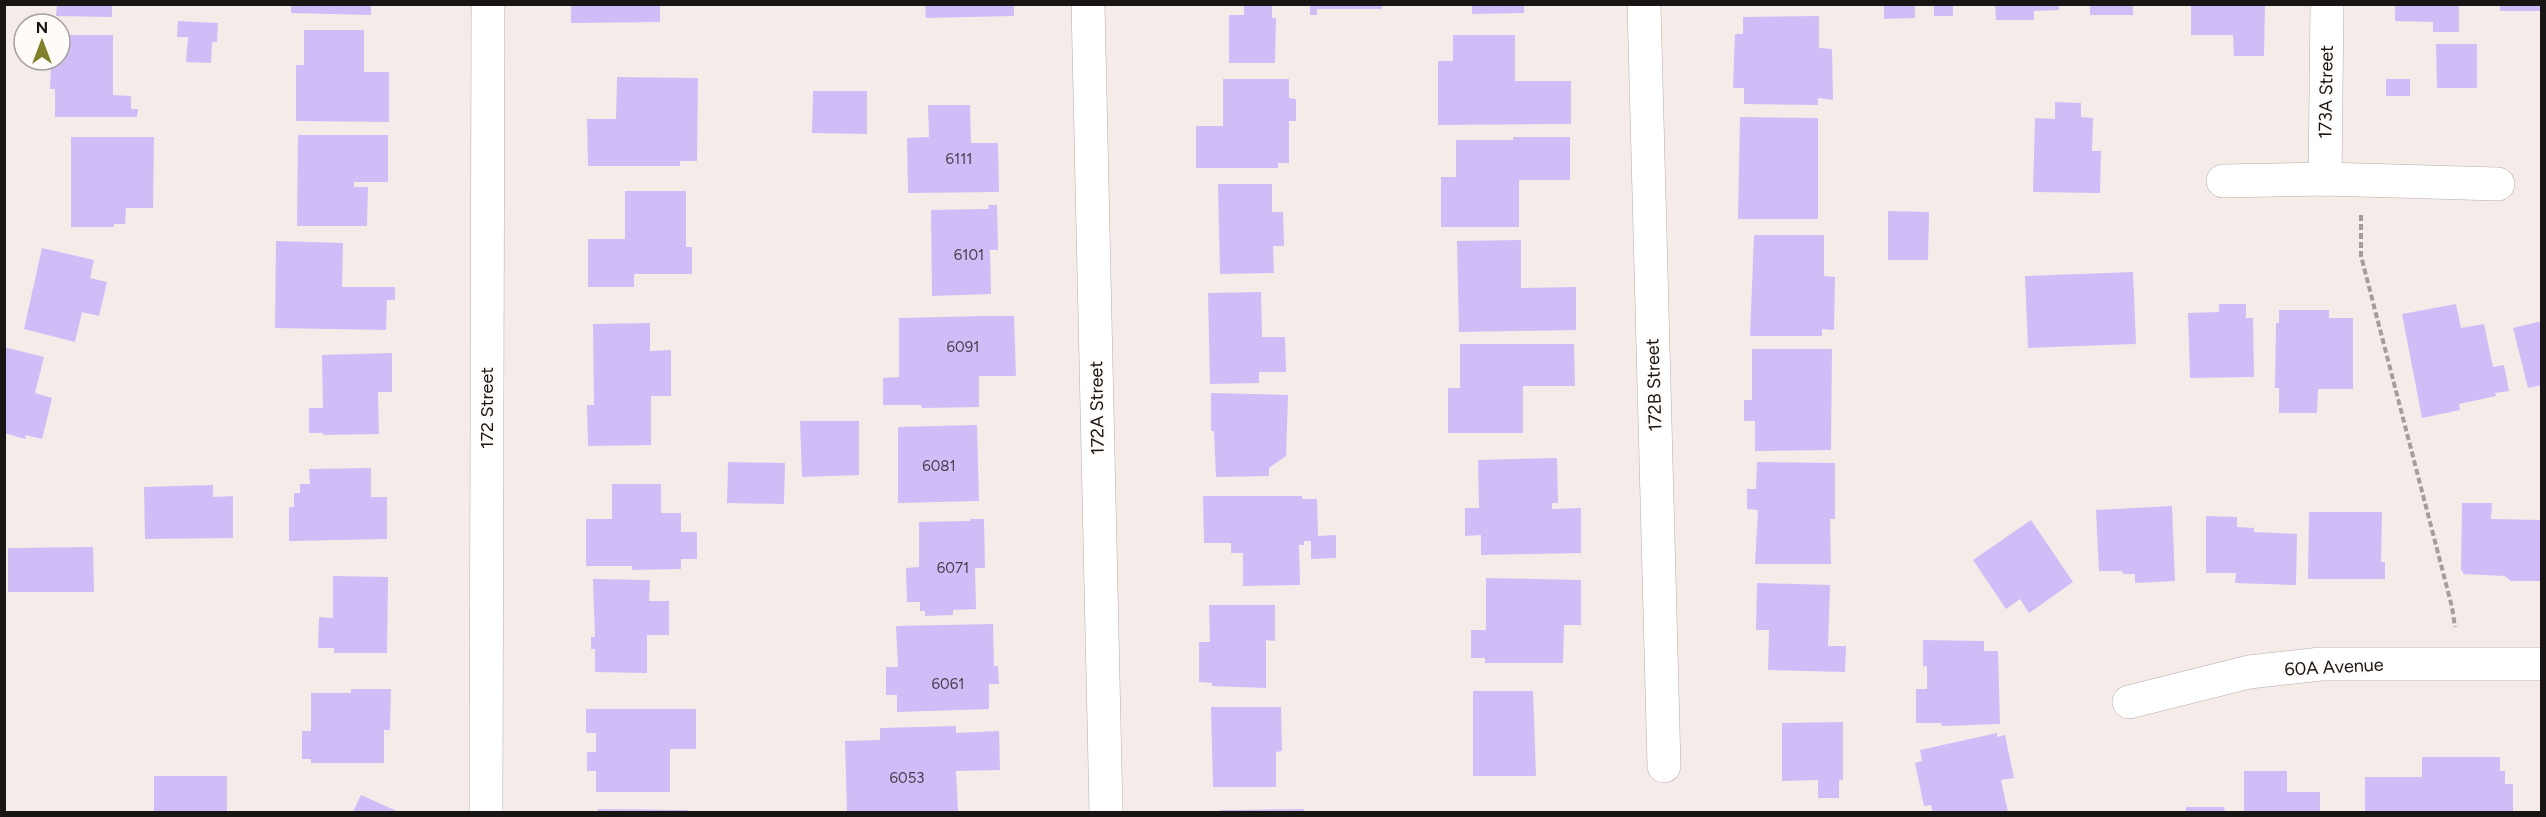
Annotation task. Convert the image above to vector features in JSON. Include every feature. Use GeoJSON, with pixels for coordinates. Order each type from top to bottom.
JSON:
{"type":"FeatureCollection","features":[{"type":"Feature","properties":{"kind":"street","name":"172 Street"},"geometry":{"type":"LineString","coordinates":[[486,813],[488,4]]}},
{"type":"Feature","properties":{"kind":"street","name":"172A Street"},"geometry":{"type":"LineString","coordinates":[[1088,4],[1106,813]]}},
{"type":"Feature","properties":{"kind":"street","name":"172B Street"},"geometry":{"type":"LineString","coordinates":[[1644,4],[1664,766]]}},
{"type":"Feature","properties":{"kind":"street","name":"173A Street"},"geometry":{"type":"LineString","coordinates":[[2325,179],[2327,4]]}},
{"type":"Feature","properties":{"kind":"street"},"geometry":{"type":"LineString","coordinates":[[2223,181],[2325,179],[2498,184]]}},
{"type":"Feature","properties":{"kind":"street","name":"60A Avenue"},"geometry":{"type":"LineString","coordinates":[[2129,702],[2249,672],[2321,664],[2541,664]]}},
{"type":"Feature","properties":{"kind":"path"},"geometry":{"type":"LineString","coordinates":[[2361,205],[2361,256],[2449,596],[2455,632]]}},
{"type":"Feature","properties":{"kind":"building"},"geometry":{"type":"Polygon","coordinates":[[[57,4],[112,4],[112,17],[72,16],[72,12],[56,12],[57,4]]]}},
{"type":"Feature","properties":{"kind":"building"},"geometry":{"type":"Polygon","coordinates":[[[291,4],[371,4],[371,15],[291,13],[291,4]]]}},
{"type":"Feature","properties":{"kind":"building"},"geometry":{"type":"Polygon","coordinates":[[[571,4],[660,4],[660,22],[571,23],[571,4]]]}},
{"type":"Feature","properties":{"kind":"building"},"geometry":{"type":"Polygon","coordinates":[[[925,4],[1014,4],[1014,16],[926,18],[925,4]]]}},
{"type":"Feature","properties":{"kind":"building"},"geometry":{"type":"Polygon","coordinates":[[[1244,4],[1272,4],[1272,18],[1276,18],[1275,63],[1229,63],[1229,15],[1244,15],[1244,4]]]}},
{"type":"Feature","properties":{"kind":"building"},"geometry":{"type":"Polygon","coordinates":[[[1310,4],[1382,4],[1382,9],[1317,9],[1317,15],[1310,15],[1310,4]]]}},
{"type":"Feature","properties":{"kind":"building"},"geometry":{"type":"Polygon","coordinates":[[[1472,4],[1524,4],[1524,13],[1472,14],[1472,4]]]}},
{"type":"Feature","properties":{"kind":"building"},"geometry":{"type":"Polygon","coordinates":[[[1884,4],[1915,4],[1915,18],[1884,19],[1884,4]]]}},
{"type":"Feature","properties":{"kind":"building"},"geometry":{"type":"Polygon","coordinates":[[[1934,4],[1953,4],[1953,16],[1934,16],[1934,4]]]}},
{"type":"Feature","properties":{"kind":"building"},"geometry":{"type":"Polygon","coordinates":[[[1995,4],[2059,4],[2059,10],[2034,11],[2034,20],[1996,20],[1995,4]]]}},
{"type":"Feature","properties":{"kind":"building"},"geometry":{"type":"Polygon","coordinates":[[[2090,4],[2133,4],[2133,15],[2090,15],[2090,4]]]}},
{"type":"Feature","properties":{"kind":"building"},"geometry":{"type":"Polygon","coordinates":[[[2191,4],[2265,4],[2264,56],[2234,56],[2233,35],[2191,35],[2191,4]]]}},
{"type":"Feature","properties":{"kind":"building"},"geometry":{"type":"Polygon","coordinates":[[[2395,4],[2459,4],[2459,32],[2433,32],[2433,22],[2395,21],[2395,4]]]}},
{"type":"Feature","properties":{"kind":"building"},"geometry":{"type":"Polygon","coordinates":[[[2500,5],[2542,5],[2542,11],[2500,11],[2500,5]]]}},
{"type":"Feature","properties":{"kind":"building"},"geometry":{"type":"Polygon","coordinates":[[[1819,16],[1819,48],[1832,49],[1833,100],[1818,98],[1818,105],[1744,104],[1744,88],[1733,88],[1735,34],[1743,34],[1743,17],[1819,16]]]}},
{"type":"Feature","properties":{"kind":"building"},"geometry":{"type":"Polygon","coordinates":[[[178,21],[218,23],[217,42],[212,42],[211,63],[186,62],[188,37],[177,37],[178,21]]]}},
{"type":"Feature","properties":{"kind":"building"},"geometry":{"type":"Polygon","coordinates":[[[304,30],[364,30],[364,72],[389,72],[389,122],[296,121],[296,65],[304,65],[304,30]]]}},
{"type":"Feature","properties":{"kind":"building"},"geometry":{"type":"Polygon","coordinates":[[[72,35],[113,35],[113,95],[131,96],[131,109],[138,109],[137,117],[55,117],[55,89],[50,89],[51,72],[72,72],[72,35]]]}},
{"type":"Feature","properties":{"kind":"building"},"geometry":{"type":"Polygon","coordinates":[[[1453,35],[1515,35],[1515,81],[1571,81],[1571,124],[1438,125],[1438,61],[1453,61],[1453,35]]]}},
{"type":"Feature","properties":{"kind":"building"},"geometry":{"type":"Polygon","coordinates":[[[2436,44],[2477,44],[2477,88],[2437,88],[2436,44]]]}},
{"type":"Feature","properties":{"kind":"building"},"geometry":{"type":"Polygon","coordinates":[[[617,77],[698,78],[697,161],[680,161],[680,166],[588,166],[587,119],[616,119],[617,77]]]}},
{"type":"Feature","properties":{"kind":"building"},"geometry":{"type":"Polygon","coordinates":[[[1223,79],[1289,79],[1289,98],[1296,99],[1296,121],[1289,121],[1289,163],[1278,163],[1278,168],[1196,168],[1196,126],[1223,126],[1223,79]]]}},
{"type":"Feature","properties":{"kind":"building"},"geometry":{"type":"Polygon","coordinates":[[[2386,79],[2410,79],[2410,96],[2386,96],[2386,79]]]}},
{"type":"Feature","properties":{"kind":"building"},"geometry":{"type":"Polygon","coordinates":[[[813,91],[867,91],[867,134],[812,133],[813,91]]]}},
{"type":"Feature","properties":{"kind":"building"},"geometry":{"type":"Polygon","coordinates":[[[2055,102],[2081,103],[2081,117],[2093,118],[2092,151],[2101,151],[2100,193],[2033,192],[2035,118],[2055,119],[2055,102]]]}},
{"type":"Feature","properties":{"kind":"building"},"geometry":{"type":"Polygon","coordinates":[[[928,105],[970,105],[971,143],[998,143],[999,192],[908,193],[907,138],[929,137],[928,105]]]}},
{"type":"Feature","properties":{"kind":"building"},"geometry":{"type":"Polygon","coordinates":[[[1740,117],[1818,118],[1818,219],[1738,219],[1740,117]]]}},
{"type":"Feature","properties":{"kind":"building"},"geometry":{"type":"Polygon","coordinates":[[[298,135],[388,135],[388,182],[354,182],[354,187],[368,187],[367,226],[297,226],[298,135]]]}},
{"type":"Feature","properties":{"kind":"building"},"geometry":{"type":"Polygon","coordinates":[[[71,137],[154,137],[153,208],[126,208],[125,224],[114,224],[114,227],[71,227],[71,137]]]}},
{"type":"Feature","properties":{"kind":"building"},"geometry":{"type":"Polygon","coordinates":[[[1513,137],[1570,137],[1570,180],[1519,180],[1519,227],[1441,227],[1441,177],[1456,177],[1456,140],[1513,140],[1513,137]]]}},
{"type":"Feature","properties":{"kind":"building"},"geometry":{"type":"Polygon","coordinates":[[[1218,184],[1272,184],[1272,212],[1283,212],[1284,246],[1273,246],[1274,273],[1220,274],[1218,184]]]}},
{"type":"Feature","properties":{"kind":"building"},"geometry":{"type":"Polygon","coordinates":[[[625,191],[686,191],[686,247],[692,247],[692,274],[634,274],[634,287],[588,287],[588,239],[625,239],[625,191]]]}},
{"type":"Feature","properties":{"kind":"building"},"geometry":{"type":"Polygon","coordinates":[[[988,205],[997,205],[998,250],[990,250],[991,294],[932,296],[931,210],[989,209],[988,205]]]}},
{"type":"Feature","properties":{"kind":"building"},"geometry":{"type":"Polygon","coordinates":[[[1888,211],[1929,212],[1928,260],[1888,260],[1888,211]]]}},
{"type":"Feature","properties":{"kind":"building"},"geometry":{"type":"Polygon","coordinates":[[[1754,235],[1824,235],[1824,276],[1835,277],[1834,330],[1822,329],[1822,336],[1750,336],[1754,235]]]}},
{"type":"Feature","properties":{"kind":"building"},"geometry":{"type":"Polygon","coordinates":[[[1521,240],[1521,288],[1576,287],[1576,330],[1459,332],[1457,241],[1521,240]]]}},
{"type":"Feature","properties":{"kind":"building"},"geometry":{"type":"Polygon","coordinates":[[[276,241],[343,243],[342,287],[395,287],[395,300],[387,300],[386,330],[275,328],[276,241]]]}},
{"type":"Feature","properties":{"kind":"building"},"geometry":{"type":"Polygon","coordinates":[[[42,248],[94,260],[90,278],[107,282],[99,316],[82,312],[75,342],[24,329],[42,248]]]}},
{"type":"Feature","properties":{"kind":"building"},"geometry":{"type":"Polygon","coordinates":[[[2133,272],[2136,344],[2028,348],[2025,276],[2133,272]]]}},
{"type":"Feature","properties":{"kind":"building"},"geometry":{"type":"Polygon","coordinates":[[[1261,292],[1262,337],[1285,337],[1286,372],[1259,372],[1259,383],[1210,384],[1208,293],[1261,292]]]}},
{"type":"Feature","properties":{"kind":"building"},"geometry":{"type":"Polygon","coordinates":[[[2219,304],[2246,304],[2246,318],[2253,318],[2254,377],[2190,378],[2188,313],[2219,312],[2219,304]]]}},
{"type":"Feature","properties":{"kind":"building"},"geometry":{"type":"Polygon","coordinates":[[[2456,304],[2461,328],[2484,324],[2493,367],[2504,365],[2509,391],[2459,404],[2460,410],[2422,418],[2402,314],[2456,304]]]}},
{"type":"Feature","properties":{"kind":"building"},"geometry":{"type":"Polygon","coordinates":[[[2279,310],[2329,310],[2329,318],[2353,318],[2353,389],[2318,389],[2317,413],[2279,413],[2279,388],[2275,388],[2276,323],[2279,323],[2279,310]]]}},
{"type":"Feature","properties":{"kind":"building"},"geometry":{"type":"Polygon","coordinates":[[[1014,316],[1016,376],[979,376],[979,407],[922,408],[921,405],[883,405],[883,378],[899,377],[899,318],[1014,316]]]}},
{"type":"Feature","properties":{"kind":"building"},"geometry":{"type":"Polygon","coordinates":[[[2542,321],[2542,385],[2528,388],[2513,328],[2542,321]]]}},
{"type":"Feature","properties":{"kind":"building"},"geometry":{"type":"Polygon","coordinates":[[[650,323],[650,351],[671,350],[671,396],[651,396],[651,445],[588,446],[587,405],[594,405],[593,324],[650,323]]]}},
{"type":"Feature","properties":{"kind":"building"},"geometry":{"type":"Polygon","coordinates":[[[1460,344],[1574,344],[1575,386],[1523,386],[1523,433],[1448,433],[1448,388],[1460,388],[1460,344]]]}},
{"type":"Feature","properties":{"kind":"building"},"geometry":{"type":"Polygon","coordinates":[[[4,347],[44,357],[35,393],[52,398],[42,439],[26,435],[25,439],[4,433],[4,347]]]}},
{"type":"Feature","properties":{"kind":"building"},"geometry":{"type":"Polygon","coordinates":[[[1752,349],[1832,349],[1831,450],[1755,451],[1755,421],[1744,421],[1744,400],[1752,400],[1752,349]]]}},
{"type":"Feature","properties":{"kind":"building"},"geometry":{"type":"Polygon","coordinates":[[[392,353],[392,392],[378,392],[379,434],[309,433],[309,408],[323,408],[322,355],[392,353]]]}},
{"type":"Feature","properties":{"kind":"building"},"geometry":{"type":"Polygon","coordinates":[[[1211,393],[1288,395],[1286,456],[1269,468],[1269,476],[1216,477],[1214,431],[1211,431],[1211,393]]]}},
{"type":"Feature","properties":{"kind":"building"},"geometry":{"type":"Polygon","coordinates":[[[800,421],[859,421],[859,475],[802,477],[800,421]]]}},
{"type":"Feature","properties":{"kind":"building"},"geometry":{"type":"Polygon","coordinates":[[[977,425],[979,501],[898,503],[898,427],[977,425]]]}},
{"type":"Feature","properties":{"kind":"building"},"geometry":{"type":"Polygon","coordinates":[[[1557,458],[1558,503],[1552,503],[1552,509],[1581,508],[1581,553],[1481,555],[1481,535],[1465,536],[1465,508],[1479,508],[1478,460],[1557,458]]]}},
{"type":"Feature","properties":{"kind":"building"},"geometry":{"type":"Polygon","coordinates":[[[728,462],[785,463],[784,504],[727,503],[728,462]]]}},
{"type":"Feature","properties":{"kind":"building"},"geometry":{"type":"Polygon","coordinates":[[[1757,462],[1835,463],[1835,519],[1830,519],[1831,564],[1755,564],[1758,510],[1747,509],[1747,489],[1756,489],[1757,462]]]}},
{"type":"Feature","properties":{"kind":"building"},"geometry":{"type":"Polygon","coordinates":[[[371,468],[371,497],[387,497],[387,539],[289,541],[289,507],[294,507],[294,493],[300,493],[300,484],[310,484],[309,469],[371,468]]]}},
{"type":"Feature","properties":{"kind":"building"},"geometry":{"type":"Polygon","coordinates":[[[612,484],[661,484],[661,513],[681,513],[681,532],[697,532],[697,559],[681,559],[681,569],[632,570],[632,566],[586,566],[586,519],[612,519],[612,484]]]}},
{"type":"Feature","properties":{"kind":"building"},"geometry":{"type":"Polygon","coordinates":[[[213,485],[213,497],[233,496],[233,538],[145,539],[144,487],[213,485]]]}},
{"type":"Feature","properties":{"kind":"building"},"geometry":{"type":"Polygon","coordinates":[[[1203,496],[1302,496],[1302,499],[1317,499],[1318,536],[1336,535],[1336,558],[1311,559],[1311,541],[1304,541],[1304,545],[1299,545],[1300,585],[1243,586],[1243,553],[1231,553],[1231,543],[1204,543],[1203,496]]]}},
{"type":"Feature","properties":{"kind":"building"},"geometry":{"type":"Polygon","coordinates":[[[2462,503],[2492,503],[2491,519],[2542,520],[2542,581],[2511,581],[2505,576],[2463,574],[2461,571],[2462,503]]]}},
{"type":"Feature","properties":{"kind":"building"},"geometry":{"type":"Polygon","coordinates":[[[2172,506],[2175,581],[2135,583],[2135,574],[2124,574],[2121,571],[2099,571],[2096,510],[2172,506]]]}},
{"type":"Feature","properties":{"kind":"building"},"geometry":{"type":"Polygon","coordinates":[[[2309,512],[2382,512],[2381,562],[2385,562],[2385,579],[2308,579],[2309,512]]]}},
{"type":"Feature","properties":{"kind":"building"},"geometry":{"type":"Polygon","coordinates":[[[2206,516],[2237,517],[2237,527],[2254,528],[2254,532],[2297,534],[2296,585],[2235,583],[2236,573],[2206,573],[2206,516]]]}},
{"type":"Feature","properties":{"kind":"building"},"geometry":{"type":"Polygon","coordinates":[[[970,519],[984,519],[985,568],[975,568],[976,609],[953,610],[953,615],[925,616],[925,611],[920,611],[920,602],[907,602],[906,568],[919,567],[919,522],[970,521],[970,519]]]}},
{"type":"Feature","properties":{"kind":"building"},"geometry":{"type":"Polygon","coordinates":[[[2031,520],[2073,582],[2029,613],[2020,599],[2006,609],[1973,560],[2031,520]]]}},
{"type":"Feature","properties":{"kind":"building"},"geometry":{"type":"Polygon","coordinates":[[[93,547],[94,592],[8,592],[8,548],[93,547]]]}},
{"type":"Feature","properties":{"kind":"building"},"geometry":{"type":"Polygon","coordinates":[[[333,576],[388,577],[387,653],[334,653],[334,648],[318,648],[319,617],[333,618],[333,576]]]}},
{"type":"Feature","properties":{"kind":"building"},"geometry":{"type":"Polygon","coordinates":[[[1486,578],[1581,580],[1581,625],[1564,625],[1563,663],[1485,663],[1485,658],[1471,658],[1471,630],[1486,630],[1486,578]]]}},
{"type":"Feature","properties":{"kind":"building"},"geometry":{"type":"Polygon","coordinates":[[[593,579],[650,580],[649,601],[669,601],[669,635],[647,635],[647,673],[595,672],[595,649],[591,649],[591,637],[595,637],[593,579]]]}},
{"type":"Feature","properties":{"kind":"building"},"geometry":{"type":"Polygon","coordinates":[[[1757,583],[1830,585],[1828,646],[1846,646],[1845,672],[1768,670],[1769,630],[1756,630],[1757,583]]]}},
{"type":"Feature","properties":{"kind":"building"},"geometry":{"type":"Polygon","coordinates":[[[1209,605],[1275,605],[1275,641],[1266,640],[1266,688],[1212,686],[1212,683],[1199,682],[1199,642],[1210,642],[1209,605]]]}},
{"type":"Feature","properties":{"kind":"building"},"geometry":{"type":"Polygon","coordinates":[[[993,624],[994,666],[998,666],[999,684],[989,684],[989,709],[897,712],[897,695],[886,695],[886,667],[898,667],[896,626],[993,624]]]}},
{"type":"Feature","properties":{"kind":"building"},"geometry":{"type":"Polygon","coordinates":[[[1923,640],[1984,641],[1984,651],[1998,651],[2000,724],[1942,726],[1941,723],[1916,723],[1916,689],[1927,689],[1927,666],[1923,666],[1923,640]]]}},
{"type":"Feature","properties":{"kind":"building"},"geometry":{"type":"Polygon","coordinates":[[[351,689],[391,689],[390,730],[384,730],[384,763],[311,763],[311,759],[302,759],[302,731],[311,731],[311,693],[351,693],[351,689]]]}},
{"type":"Feature","properties":{"kind":"building"},"geometry":{"type":"Polygon","coordinates":[[[1473,691],[1533,691],[1536,776],[1473,776],[1473,691]]]}},
{"type":"Feature","properties":{"kind":"building"},"geometry":{"type":"Polygon","coordinates":[[[1211,707],[1281,707],[1282,751],[1276,752],[1276,787],[1213,787],[1211,707]]]}},
{"type":"Feature","properties":{"kind":"building"},"geometry":{"type":"Polygon","coordinates":[[[586,709],[696,709],[696,749],[670,749],[670,792],[596,792],[596,771],[587,771],[587,752],[596,752],[596,733],[586,733],[586,709]]]}},
{"type":"Feature","properties":{"kind":"building"},"geometry":{"type":"Polygon","coordinates":[[[1843,722],[1843,780],[1839,780],[1839,798],[1818,798],[1818,780],[1782,781],[1782,723],[1843,722]]]}},
{"type":"Feature","properties":{"kind":"building"},"geometry":{"type":"Polygon","coordinates":[[[956,726],[956,733],[999,731],[1000,770],[956,771],[958,812],[847,812],[845,741],[880,740],[880,728],[956,726]]]}},
{"type":"Feature","properties":{"kind":"building"},"geometry":{"type":"Polygon","coordinates":[[[1997,733],[1997,737],[2005,735],[2014,778],[2001,780],[2008,812],[1933,812],[1931,805],[1924,806],[1915,763],[1922,761],[1920,750],[1997,733]]]}},
{"type":"Feature","properties":{"kind":"building"},"geometry":{"type":"Polygon","coordinates":[[[2422,757],[2500,757],[2500,771],[2505,771],[2505,784],[2513,784],[2513,812],[2365,812],[2365,777],[2422,777],[2422,757]]]}},
{"type":"Feature","properties":{"kind":"building"},"geometry":{"type":"Polygon","coordinates":[[[2244,771],[2287,771],[2287,792],[2320,792],[2320,812],[2244,812],[2244,771]]]}},
{"type":"Feature","properties":{"kind":"building"},"geometry":{"type":"Polygon","coordinates":[[[154,776],[227,776],[227,812],[154,812],[154,776]]]}},
{"type":"Feature","properties":{"kind":"building"},"geometry":{"type":"Polygon","coordinates":[[[361,795],[399,812],[353,812],[361,795]]]}},
{"type":"Feature","properties":{"kind":"building"},"geometry":{"type":"Polygon","coordinates":[[[2186,807],[2224,807],[2225,812],[2186,812],[2186,807]]]}},
{"type":"Feature","properties":{"kind":"building"},"geometry":{"type":"Polygon","coordinates":[[[598,809],[688,810],[688,812],[598,812],[598,809]]]}},
{"type":"Feature","properties":{"kind":"building"},"geometry":{"type":"Polygon","coordinates":[[[1304,809],[1304,812],[1220,812],[1220,810],[1304,809]]]}}]}
